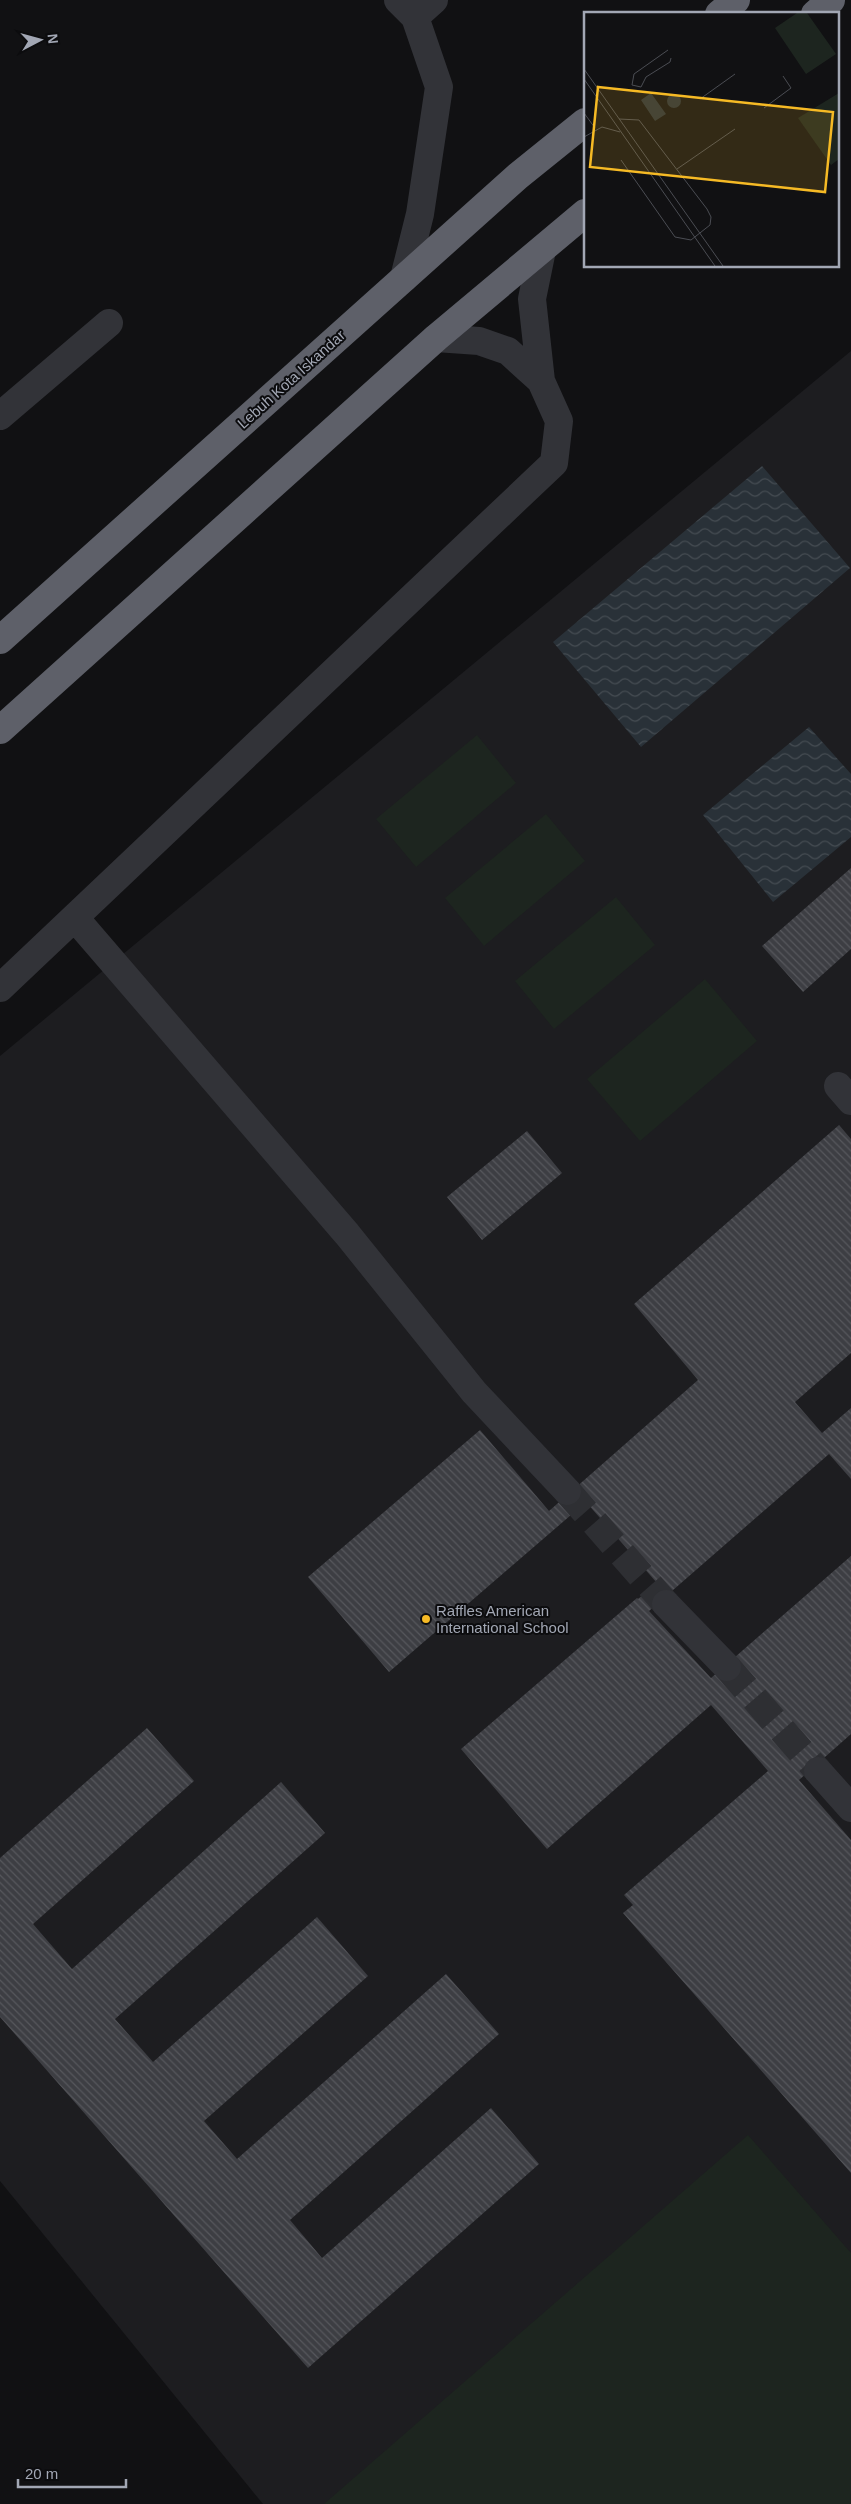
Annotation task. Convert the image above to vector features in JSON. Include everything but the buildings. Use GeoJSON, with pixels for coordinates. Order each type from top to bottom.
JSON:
{"type":"FeatureCollection","features":[{"type":"Feature","properties":{"kind":"highway"},"geometry":{"type":"LineString","coordinates":[[721,12],[736,0]]}},
{"type":"Feature","properties":{"kind":"highway"},"geometry":{"type":"LineString","coordinates":[[817,12],[831,0]]}},
{"type":"Feature","properties":{"kind":"highway","name":"Lebuh Kota Iskandar"},"geometry":{"type":"LineString","coordinates":[[0,640],[518,176],[584,123]]}},
{"type":"Feature","properties":{"kind":"highway"},"geometry":{"type":"LineString","coordinates":[[0,730],[436,338],[584,214]]}},
{"type":"Feature","properties":{"kind":"lane"},"geometry":{"type":"LineString","coordinates":[[404,278],[420,214],[439,87],[416,6]]}},
{"type":"Feature","properties":{"kind":"lane"},"geometry":{"type":"LineString","coordinates":[[0,988],[554,463],[559,421],[541,381],[532,299],[542,250]]}},
{"type":"Feature","properties":{"kind":"lane"},"geometry":{"type":"LineString","coordinates":[[0,416],[109,323]]}},
{"type":"Feature","properties":{"kind":"lane"},"geometry":{"type":"LineString","coordinates":[[436,338],[478,341],[508,351],[541,381]]}},
{"type":"Feature","properties":{"kind":"lane"},"geometry":{"type":"LineString","coordinates":[[75,918],[347,1234],[474,1392],[567,1491]]}},
{"type":"Feature","properties":{"kind":"lane"},"geometry":{"type":"LineString","coordinates":[[666,1604],[726,1667]]}},
{"type":"Feature","properties":{"kind":"lane"},"geometry":{"type":"LineString","coordinates":[[818,1771],[851,1808]]}},
{"type":"Feature","properties":{"kind":"shaded area","name":"Raffles American International School"},"geometry":{"type":"Polygon","coordinates":[[[851,351],[851,2504],[263,2504],[0,2181],[0,1056],[851,351]]]}},
{"type":"Feature","properties":{"kind":"shaded area"},"geometry":{"type":"Polygon","coordinates":[[[477,735],[516,783],[416,867],[376,819],[477,735]]]}},
{"type":"Feature","properties":{"kind":"shaded area"},"geometry":{"type":"Polygon","coordinates":[[[546,814],[585,861],[484,946],[445,898],[546,814]]]}},
{"type":"Feature","properties":{"kind":"shaded area"},"geometry":{"type":"Polygon","coordinates":[[[616,897],[655,945],[554,1029],[515,981],[616,897]]]}},
{"type":"Feature","properties":{"kind":"shaded area"},"geometry":{"type":"Polygon","coordinates":[[[705,979],[757,1041],[640,1141],[587,1079],[705,979]]]}},
{"type":"Feature","properties":{"kind":"shaded area"},"geometry":{"type":"Polygon","coordinates":[[[748,2135],[851,2253],[851,2504],[324,2504],[748,2135]]]}},
{"type":"Feature","properties":{"kind":"water"},"geometry":{"type":"Polygon","coordinates":[[[762,466],[850,568],[641,747],[553,642],[762,466]]]}},
{"type":"Feature","properties":{"kind":"water"},"geometry":{"type":"Polygon","coordinates":[[[809,727],[851,774],[851,837],[773,902],[703,815],[809,727]]]}},
{"type":"Feature","properties":{"kind":"tunnel"},"geometry":{"type":"LineString","coordinates":[[567,1491],[666,1604]]}},
{"type":"Feature","properties":{"kind":"tunnel"},"geometry":{"type":"LineString","coordinates":[[727,1667],[818,1771]]}},
{"type":"Feature","properties":{"kind":"place","name":"Raffles American International School"},"geometry":{"type":"Point","coordinates":[426,1619]}}]}
